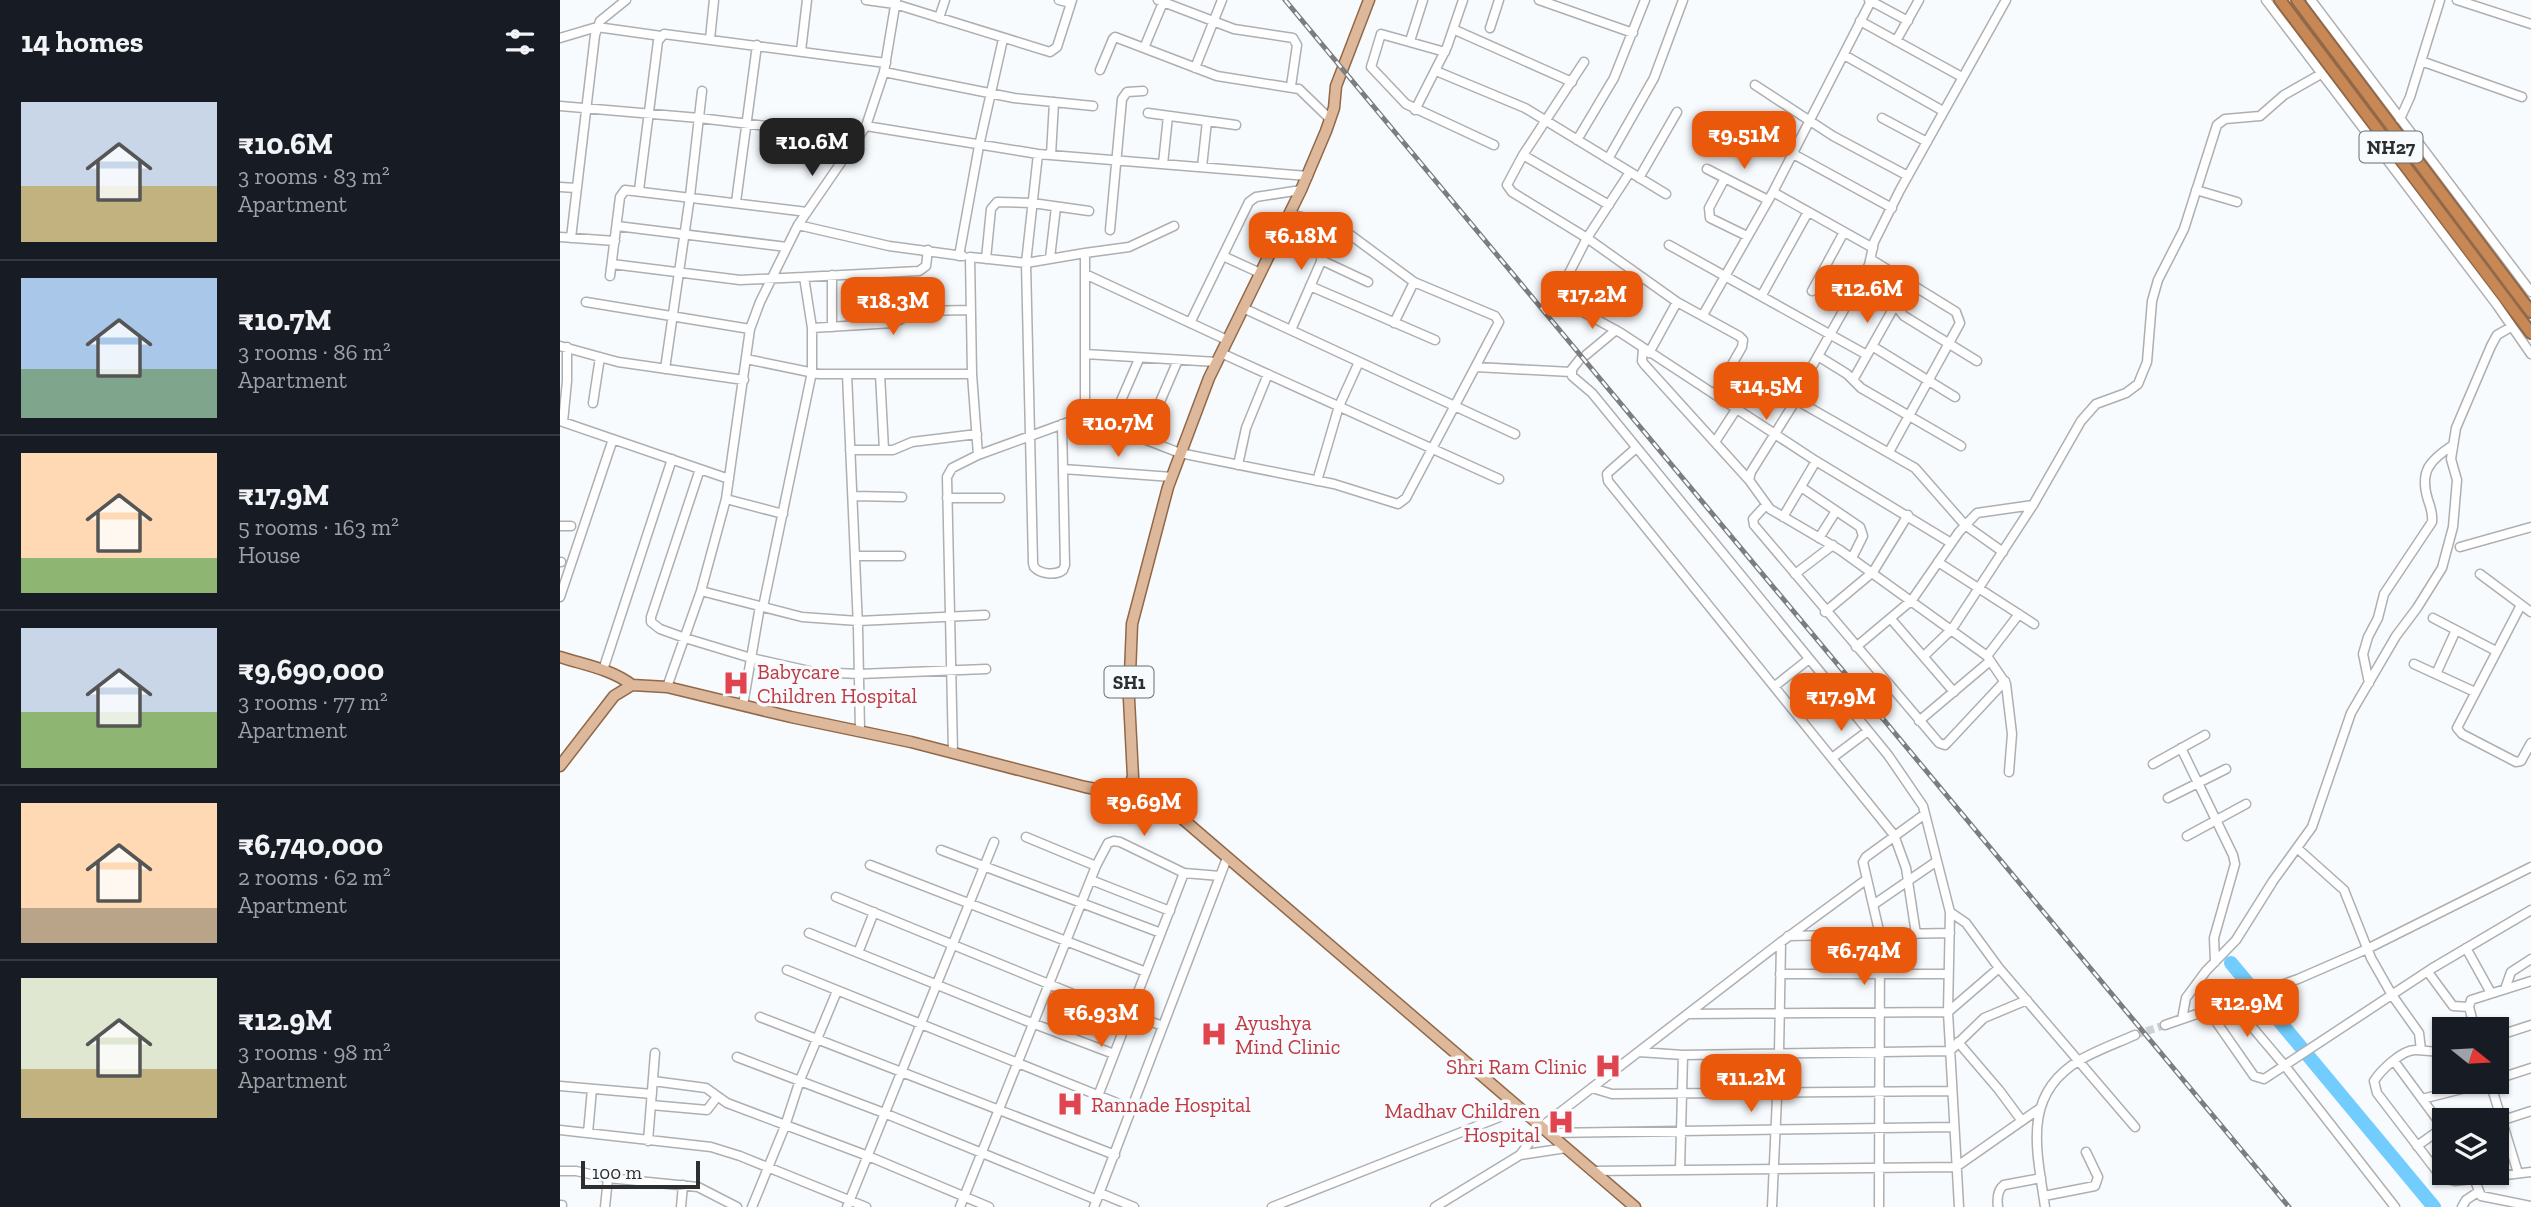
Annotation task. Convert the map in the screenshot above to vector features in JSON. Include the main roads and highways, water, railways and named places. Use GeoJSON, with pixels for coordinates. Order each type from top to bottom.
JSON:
{"type":"FeatureCollection","features":[{"type":"Feature","properties":{"kind":"highway","name":"NH27"},"geometry":{"type":"LineString","coordinates":[[2280,0],[2531,333]]}},
{"type":"Feature","properties":{"kind":"highway","name":"NH27"},"geometry":{"type":"LineString","coordinates":[[2297,0],[2531,312]]}},
{"type":"Feature","properties":{"kind":"main road","name":"SH1"},"geometry":{"type":"LineString","coordinates":[[1127,791],[1133,777],[1129,699],[1132,624],[1172,477],[1227,340],[1307,176],[1330,119],[1336,86],[1369,0]]}},
{"type":"Feature","properties":{"kind":"main road"},"geometry":{"type":"LineString","coordinates":[[560,657],[622,677],[632,685]]}},
{"type":"Feature","properties":{"kind":"main road"},"geometry":{"type":"LineString","coordinates":[[560,766],[614,696],[632,685],[667,687],[953,753],[1085,787],[1117,793],[1127,791],[1164,803],[1635,1207]]}},
{"type":"Feature","properties":{"kind":"waterway"},"geometry":{"type":"LineString","coordinates":[[2231,963],[2434,1207]]}},
{"type":"Feature","properties":{"kind":"tunnel"},"geometry":{"type":"LineString","coordinates":[[2135,1035],[2165,1025]]}},
{"type":"Feature","properties":{"kind":"railway"},"geometry":{"type":"LineString","coordinates":[[1285,0],[2289,1207]]}},
{"type":"Feature","properties":{"kind":"place","name":"Babycare Children Hospital"},"geometry":{"type":"Point","coordinates":[736,683]}},
{"type":"Feature","properties":{"kind":"place","name":"Ayushya Mind Clinic"},"geometry":{"type":"Point","coordinates":[1214,1034]}},
{"type":"Feature","properties":{"kind":"place","name":"Shri Ram Clinic"},"geometry":{"type":"Point","coordinates":[1608,1066]}},
{"type":"Feature","properties":{"kind":"place","name":"Rannade Hospital"},"geometry":{"type":"Point","coordinates":[1070,1104]}},
{"type":"Feature","properties":{"kind":"place","name":"Madhav Children Hospital"},"geometry":{"type":"Point","coordinates":[1561,1122]}}]}
